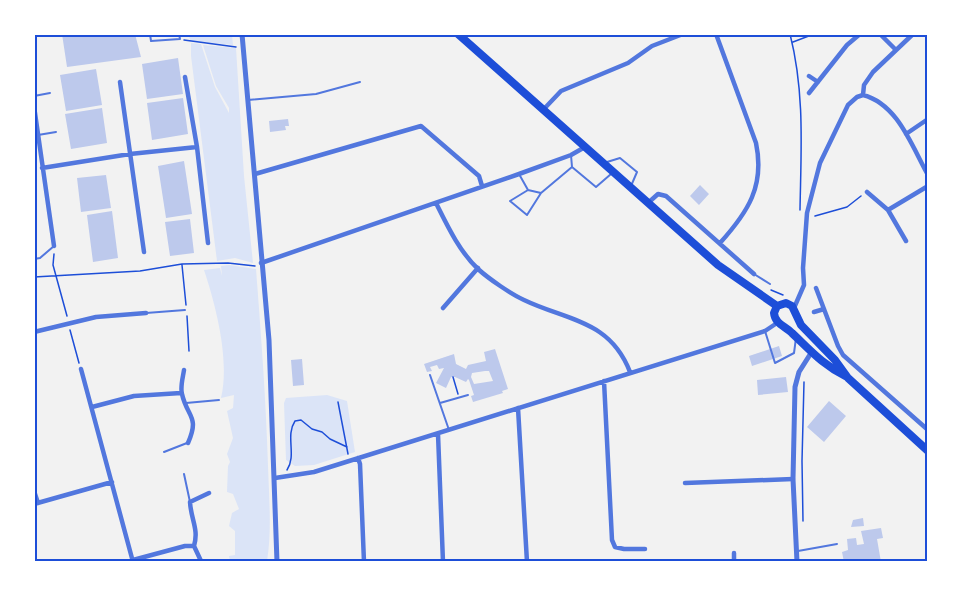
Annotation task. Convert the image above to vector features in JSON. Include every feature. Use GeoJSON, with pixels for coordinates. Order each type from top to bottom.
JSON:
{"type":"FeatureCollection","features":[{"type":"Feature","properties":{"kind":"highway"},"geometry":{"type":"LineString","coordinates":[[458,34],[718,265],[777,306]]}},
{"type":"Feature","properties":{"kind":"highway"},"geometry":{"type":"LineString","coordinates":[[777,306],[786,303],[795,311],[801,326],[835,360],[848,378],[927,451]]}},
{"type":"Feature","properties":{"kind":"highway"},"geometry":{"type":"LineString","coordinates":[[777,306],[774,314],[780,324],[827,367],[848,378]]}},
{"type":"Feature","properties":{"kind":"highway"},"geometry":{"type":"LineString","coordinates":[[780,324],[792,323],[795,311]]}},
{"type":"Feature","properties":{"kind":"street"},"geometry":{"type":"LineString","coordinates":[[242,34],[268,340],[277,561]]}},
{"type":"Feature","properties":{"kind":"street"},"geometry":{"type":"LineString","coordinates":[[543,110],[561,91],[628,63],[652,46],[683,34]]}},
{"type":"Feature","properties":{"kind":"street"},"geometry":{"type":"LineString","coordinates":[[716,34],[756,143],[759,159],[755,190],[746,212],[720,243]]}},
{"type":"Feature","properties":{"kind":"street"},"geometry":{"type":"LineString","coordinates":[[809,93],[847,45],[860,34]]}},
{"type":"Feature","properties":{"kind":"street"},"geometry":{"type":"LineString","coordinates":[[879,34],[895,49]]}},
{"type":"Feature","properties":{"kind":"street"},"geometry":{"type":"LineString","coordinates":[[863,95],[867,79],[895,49],[912,35]]}},
{"type":"Feature","properties":{"kind":"street"},"geometry":{"type":"LineString","coordinates":[[809,76],[818,82]]}},
{"type":"Feature","properties":{"kind":"street"},"geometry":{"type":"LineString","coordinates":[[185,77],[197,147],[208,243]]}},
{"type":"Feature","properties":{"kind":"street"},"geometry":{"type":"LineString","coordinates":[[120,82],[144,252]]}},
{"type":"Feature","properties":{"kind":"street"},"geometry":{"type":"LineString","coordinates":[[795,311],[804,285],[807,213],[820,163],[852,100],[863,95],[877,101],[888,110],[906,134],[927,175]]}},
{"type":"Feature","properties":{"kind":"street"},"geometry":{"type":"LineString","coordinates":[[34,106],[54,246]]}},
{"type":"Feature","properties":{"kind":"street"},"geometry":{"type":"LineString","coordinates":[[906,134],[927,118]]}},
{"type":"Feature","properties":{"kind":"street"},"geometry":{"type":"LineString","coordinates":[[255,174],[421,126],[479,176],[482,186]]}},
{"type":"Feature","properties":{"kind":"street"},"geometry":{"type":"LineString","coordinates":[[42,168],[130,154],[197,147]]}},
{"type":"Feature","properties":{"kind":"street"},"geometry":{"type":"LineString","coordinates":[[261,263],[519,174],[585,147]]}},
{"type":"Feature","properties":{"kind":"street"},"geometry":{"type":"LineString","coordinates":[[888,210],[927,186]]}},
{"type":"Feature","properties":{"kind":"street"},"geometry":{"type":"LineString","coordinates":[[867,192],[888,210],[906,241]]}},
{"type":"Feature","properties":{"kind":"street"},"geometry":{"type":"LineString","coordinates":[[648,203],[658,194],[666,196],[754,274]]}},
{"type":"Feature","properties":{"kind":"street"},"geometry":{"type":"LineString","coordinates":[[436,203],[453,237],[478,268],[522,300],[587,324],[608,338],[624,358],[630,372]]}},
{"type":"Feature","properties":{"kind":"street"},"geometry":{"type":"LineString","coordinates":[[443,308],[478,268]]}},
{"type":"Feature","properties":{"kind":"street"},"geometry":{"type":"LineString","coordinates":[[816,288],[843,355],[927,430]]}},
{"type":"Feature","properties":{"kind":"street"},"geometry":{"type":"LineString","coordinates":[[814,312],[824,309]]}},
{"type":"Feature","properties":{"kind":"street"},"geometry":{"type":"LineString","coordinates":[[34,332],[96,317],[146,313]]}},
{"type":"Feature","properties":{"kind":"street"},"geometry":{"type":"LineString","coordinates":[[275,478],[314,472],[765,331],[780,324]]}},
{"type":"Feature","properties":{"kind":"street"},"geometry":{"type":"LineString","coordinates":[[797,561],[793,479],[795,387],[799,372],[811,353]]}},
{"type":"Feature","properties":{"kind":"street"},"geometry":{"type":"LineString","coordinates":[[81,369],[133,561],[185,546],[194,546]]}},
{"type":"Feature","properties":{"kind":"street"},"geometry":{"type":"LineString","coordinates":[[184,370],[181,393],[191,413],[194,430],[188,443]]}},
{"type":"Feature","properties":{"kind":"street"},"geometry":{"type":"LineString","coordinates":[[604,381],[612,540],[615,547],[645,549]]}},
{"type":"Feature","properties":{"kind":"street"},"geometry":{"type":"LineString","coordinates":[[92,407],[134,396],[181,393]]}},
{"type":"Feature","properties":{"kind":"street"},"geometry":{"type":"LineString","coordinates":[[518,408],[526,561]]}},
{"type":"Feature","properties":{"kind":"street"},"geometry":{"type":"LineString","coordinates":[[438,434],[443,561]]}},
{"type":"Feature","properties":{"kind":"street"},"geometry":{"type":"LineString","coordinates":[[358,458],[364,561]]}},
{"type":"Feature","properties":{"kind":"street"},"geometry":{"type":"LineString","coordinates":[[685,483],[793,479]]}},
{"type":"Feature","properties":{"kind":"street"},"geometry":{"type":"LineString","coordinates":[[34,491],[36,503],[112,482]]}},
{"type":"Feature","properties":{"kind":"street"},"geometry":{"type":"LineString","coordinates":[[201,561],[194,546],[197,534],[190,502],[209,494]]}},
{"type":"Feature","properties":{"kind":"street"},"geometry":{"type":"LineString","coordinates":[[734,554],[734,561]]}},
{"type":"Feature","properties":{"kind":"lane"},"geometry":{"type":"LineString","coordinates":[[150,34],[151,41],[180,39],[179,34]]}},
{"type":"Feature","properties":{"kind":"lane"},"geometry":{"type":"LineString","coordinates":[[248,100],[316,94],[360,82]]}},
{"type":"Feature","properties":{"kind":"lane"},"geometry":{"type":"LineString","coordinates":[[34,96],[50,93]]}},
{"type":"Feature","properties":{"kind":"lane"},"geometry":{"type":"LineString","coordinates":[[38,135],[56,132]]}},
{"type":"Feature","properties":{"kind":"lane"},"geometry":{"type":"LineString","coordinates":[[570,155],[572,166],[596,187],[612,172]]}},
{"type":"Feature","properties":{"kind":"lane"},"geometry":{"type":"LineString","coordinates":[[601,162],[620,158],[637,172],[631,188]]}},
{"type":"Feature","properties":{"kind":"lane"},"geometry":{"type":"LineString","coordinates":[[541,193],[528,190],[510,201],[527,215],[541,193],[572,166]]}},
{"type":"Feature","properties":{"kind":"lane"},"geometry":{"type":"LineString","coordinates":[[519,174],[528,190]]}},
{"type":"Feature","properties":{"kind":"lane"},"geometry":{"type":"LineString","coordinates":[[34,259],[40,258],[54,246]]}},
{"type":"Feature","properties":{"kind":"lane"},"geometry":{"type":"LineString","coordinates":[[754,274],[770,284]]}},
{"type":"Feature","properties":{"kind":"lane"},"geometry":{"type":"LineString","coordinates":[[146,313],[185,310]]}},
{"type":"Feature","properties":{"kind":"lane"},"geometry":{"type":"LineString","coordinates":[[765,331],[775,363],[794,353],[796,337]]}},
{"type":"Feature","properties":{"kind":"lane"},"geometry":{"type":"LineString","coordinates":[[430,375],[449,430]]}},
{"type":"Feature","properties":{"kind":"lane"},"geometry":{"type":"LineString","coordinates":[[440,403],[468,395]]}},
{"type":"Feature","properties":{"kind":"lane"},"geometry":{"type":"LineString","coordinates":[[186,403],[219,400]]}},
{"type":"Feature","properties":{"kind":"lane"},"geometry":{"type":"LineString","coordinates":[[164,452],[188,443]]}},
{"type":"Feature","properties":{"kind":"lane"},"geometry":{"type":"LineString","coordinates":[[184,474],[190,502]]}},
{"type":"Feature","properties":{"kind":"lane"},"geometry":{"type":"LineString","coordinates":[[796,552],[837,544]]}},
{"type":"Feature","properties":{"kind":"path"},"geometry":{"type":"LineString","coordinates":[[790,34],[798,64],[801,95],[800,211]]}},
{"type":"Feature","properties":{"kind":"path"},"geometry":{"type":"LineString","coordinates":[[792,43],[814,34]]}},
{"type":"Feature","properties":{"kind":"path"},"geometry":{"type":"LineString","coordinates":[[180,39],[243,48]]}},
{"type":"Feature","properties":{"kind":"path"},"geometry":{"type":"LineString","coordinates":[[815,216],[847,207],[854,199],[867,192]]}},
{"type":"Feature","properties":{"kind":"path"},"geometry":{"type":"LineString","coordinates":[[54,246],[53,265],[81,369]]}},
{"type":"Feature","properties":{"kind":"path"},"geometry":{"type":"LineString","coordinates":[[34,278],[140,271],[182,264],[228,263],[254,266],[261,263]]}},
{"type":"Feature","properties":{"kind":"path"},"geometry":{"type":"LineString","coordinates":[[770,284],[770,289],[788,296]]}},
{"type":"Feature","properties":{"kind":"path"},"geometry":{"type":"LineString","coordinates":[[803,528],[802,461],[806,373]]}},
{"type":"Feature","properties":{"kind":"path"},"geometry":{"type":"LineString","coordinates":[[453,377],[460,397]]}},
{"type":"Feature","properties":{"kind":"path"},"geometry":{"type":"LineString","coordinates":[[338,402],[350,460]]}},
{"type":"Feature","properties":{"kind":"path"},"geometry":{"type":"LineString","coordinates":[[286,477],[287,468],[291,465],[292,459],[291,435],[295,421],[301,420],[312,429],[322,432],[330,439],[347,447]]}},
{"type":"Feature","properties":{"kind":"shaded area"},"geometry":{"type":"Polygon","coordinates":[[[189,35],[232,35],[233,45],[190,41],[189,35]]]}},
{"type":"Feature","properties":{"kind":"shaded area"},"geometry":{"type":"Polygon","coordinates":[[[191,43],[201,44],[215,87],[229,113],[229,108],[216,86],[203,45],[236,48],[244,176],[253,263],[235,258],[217,261],[191,43]]]}},
{"type":"Feature","properties":{"kind":"shaded area"},"geometry":{"type":"Polygon","coordinates":[[[221,266],[256,269],[265,392],[269,502],[267,561],[230,561],[229,556],[235,555],[235,531],[229,526],[232,513],[239,509],[233,494],[227,492],[230,462],[227,454],[233,438],[227,411],[233,408],[234,395],[221,398],[223,350],[217,316],[204,270],[220,268],[222,276],[221,266]]]}},
{"type":"Feature","properties":{"kind":"shaded area"},"geometry":{"type":"Polygon","coordinates":[[[327,395],[347,401],[355,452],[314,465],[295,466],[286,460],[284,403],[286,398],[327,395]]]}},
{"type":"Feature","properties":{"kind":"building"},"geometry":{"type":"Polygon","coordinates":[[[62,34],[135,34],[141,57],[67,67],[62,34]]]}},
{"type":"Feature","properties":{"kind":"building"},"geometry":{"type":"Polygon","coordinates":[[[178,58],[183,94],[147,99],[142,64],[178,58]]]}},
{"type":"Feature","properties":{"kind":"building"},"geometry":{"type":"Polygon","coordinates":[[[96,69],[102,105],[66,111],[60,75],[96,69]]]}},
{"type":"Feature","properties":{"kind":"building"},"geometry":{"type":"Polygon","coordinates":[[[183,98],[188,134],[152,140],[147,103],[183,98]]]}},
{"type":"Feature","properties":{"kind":"building"},"geometry":{"type":"Polygon","coordinates":[[[102,108],[107,143],[71,149],[65,114],[102,108]]]}},
{"type":"Feature","properties":{"kind":"building"},"geometry":{"type":"Polygon","coordinates":[[[288,119],[289,126],[285,126],[286,130],[270,132],[269,121],[288,119]]]}},
{"type":"Feature","properties":{"kind":"building"},"geometry":{"type":"Polygon","coordinates":[[[184,161],[192,214],[166,218],[158,166],[184,161]]]}},
{"type":"Feature","properties":{"kind":"building"},"geometry":{"type":"Polygon","coordinates":[[[106,175],[111,208],[81,212],[77,178],[106,175]]]}},
{"type":"Feature","properties":{"kind":"building"},"geometry":{"type":"Polygon","coordinates":[[[700,185],[709,194],[699,205],[690,196],[700,185]]]}},
{"type":"Feature","properties":{"kind":"building"},"geometry":{"type":"Polygon","coordinates":[[[112,211],[118,258],[93,262],[87,215],[112,211]]]}},
{"type":"Feature","properties":{"kind":"building"},"geometry":{"type":"Polygon","coordinates":[[[190,219],[194,253],[170,256],[165,222],[190,219]]]}},
{"type":"Feature","properties":{"kind":"building"},"geometry":{"type":"Polygon","coordinates":[[[779,346],[782,356],[752,366],[749,356],[779,346]]]}},
{"type":"Feature","properties":{"kind":"building"},"geometry":{"type":"Polygon","coordinates":[[[495,349],[508,389],[502,391],[503,393],[473,402],[471,396],[474,395],[468,379],[466,382],[451,377],[446,388],[436,383],[444,368],[439,369],[437,365],[430,367],[432,371],[427,372],[424,364],[454,354],[456,364],[466,369],[468,365],[486,361],[484,352],[495,349]],[[489,371],[472,373],[474,384],[493,381],[489,371]]]}},
{"type":"Feature","properties":{"kind":"building"},"geometry":{"type":"Polygon","coordinates":[[[302,359],[304,385],[293,386],[291,360],[302,359]]]}},
{"type":"Feature","properties":{"kind":"building"},"geometry":{"type":"Polygon","coordinates":[[[786,377],[788,392],[758,395],[757,380],[786,377]]]}},
{"type":"Feature","properties":{"kind":"building"},"geometry":{"type":"Polygon","coordinates":[[[829,401],[846,416],[824,442],[807,427],[829,401]]]}},
{"type":"Feature","properties":{"kind":"building"},"geometry":{"type":"Polygon","coordinates":[[[863,518],[864,526],[851,527],[853,520],[863,518]]]}},
{"type":"Feature","properties":{"kind":"building"},"geometry":{"type":"Polygon","coordinates":[[[881,528],[883,538],[877,539],[881,562],[844,562],[842,552],[848,550],[847,539],[856,538],[857,545],[864,544],[861,531],[881,528]]]}}]}
